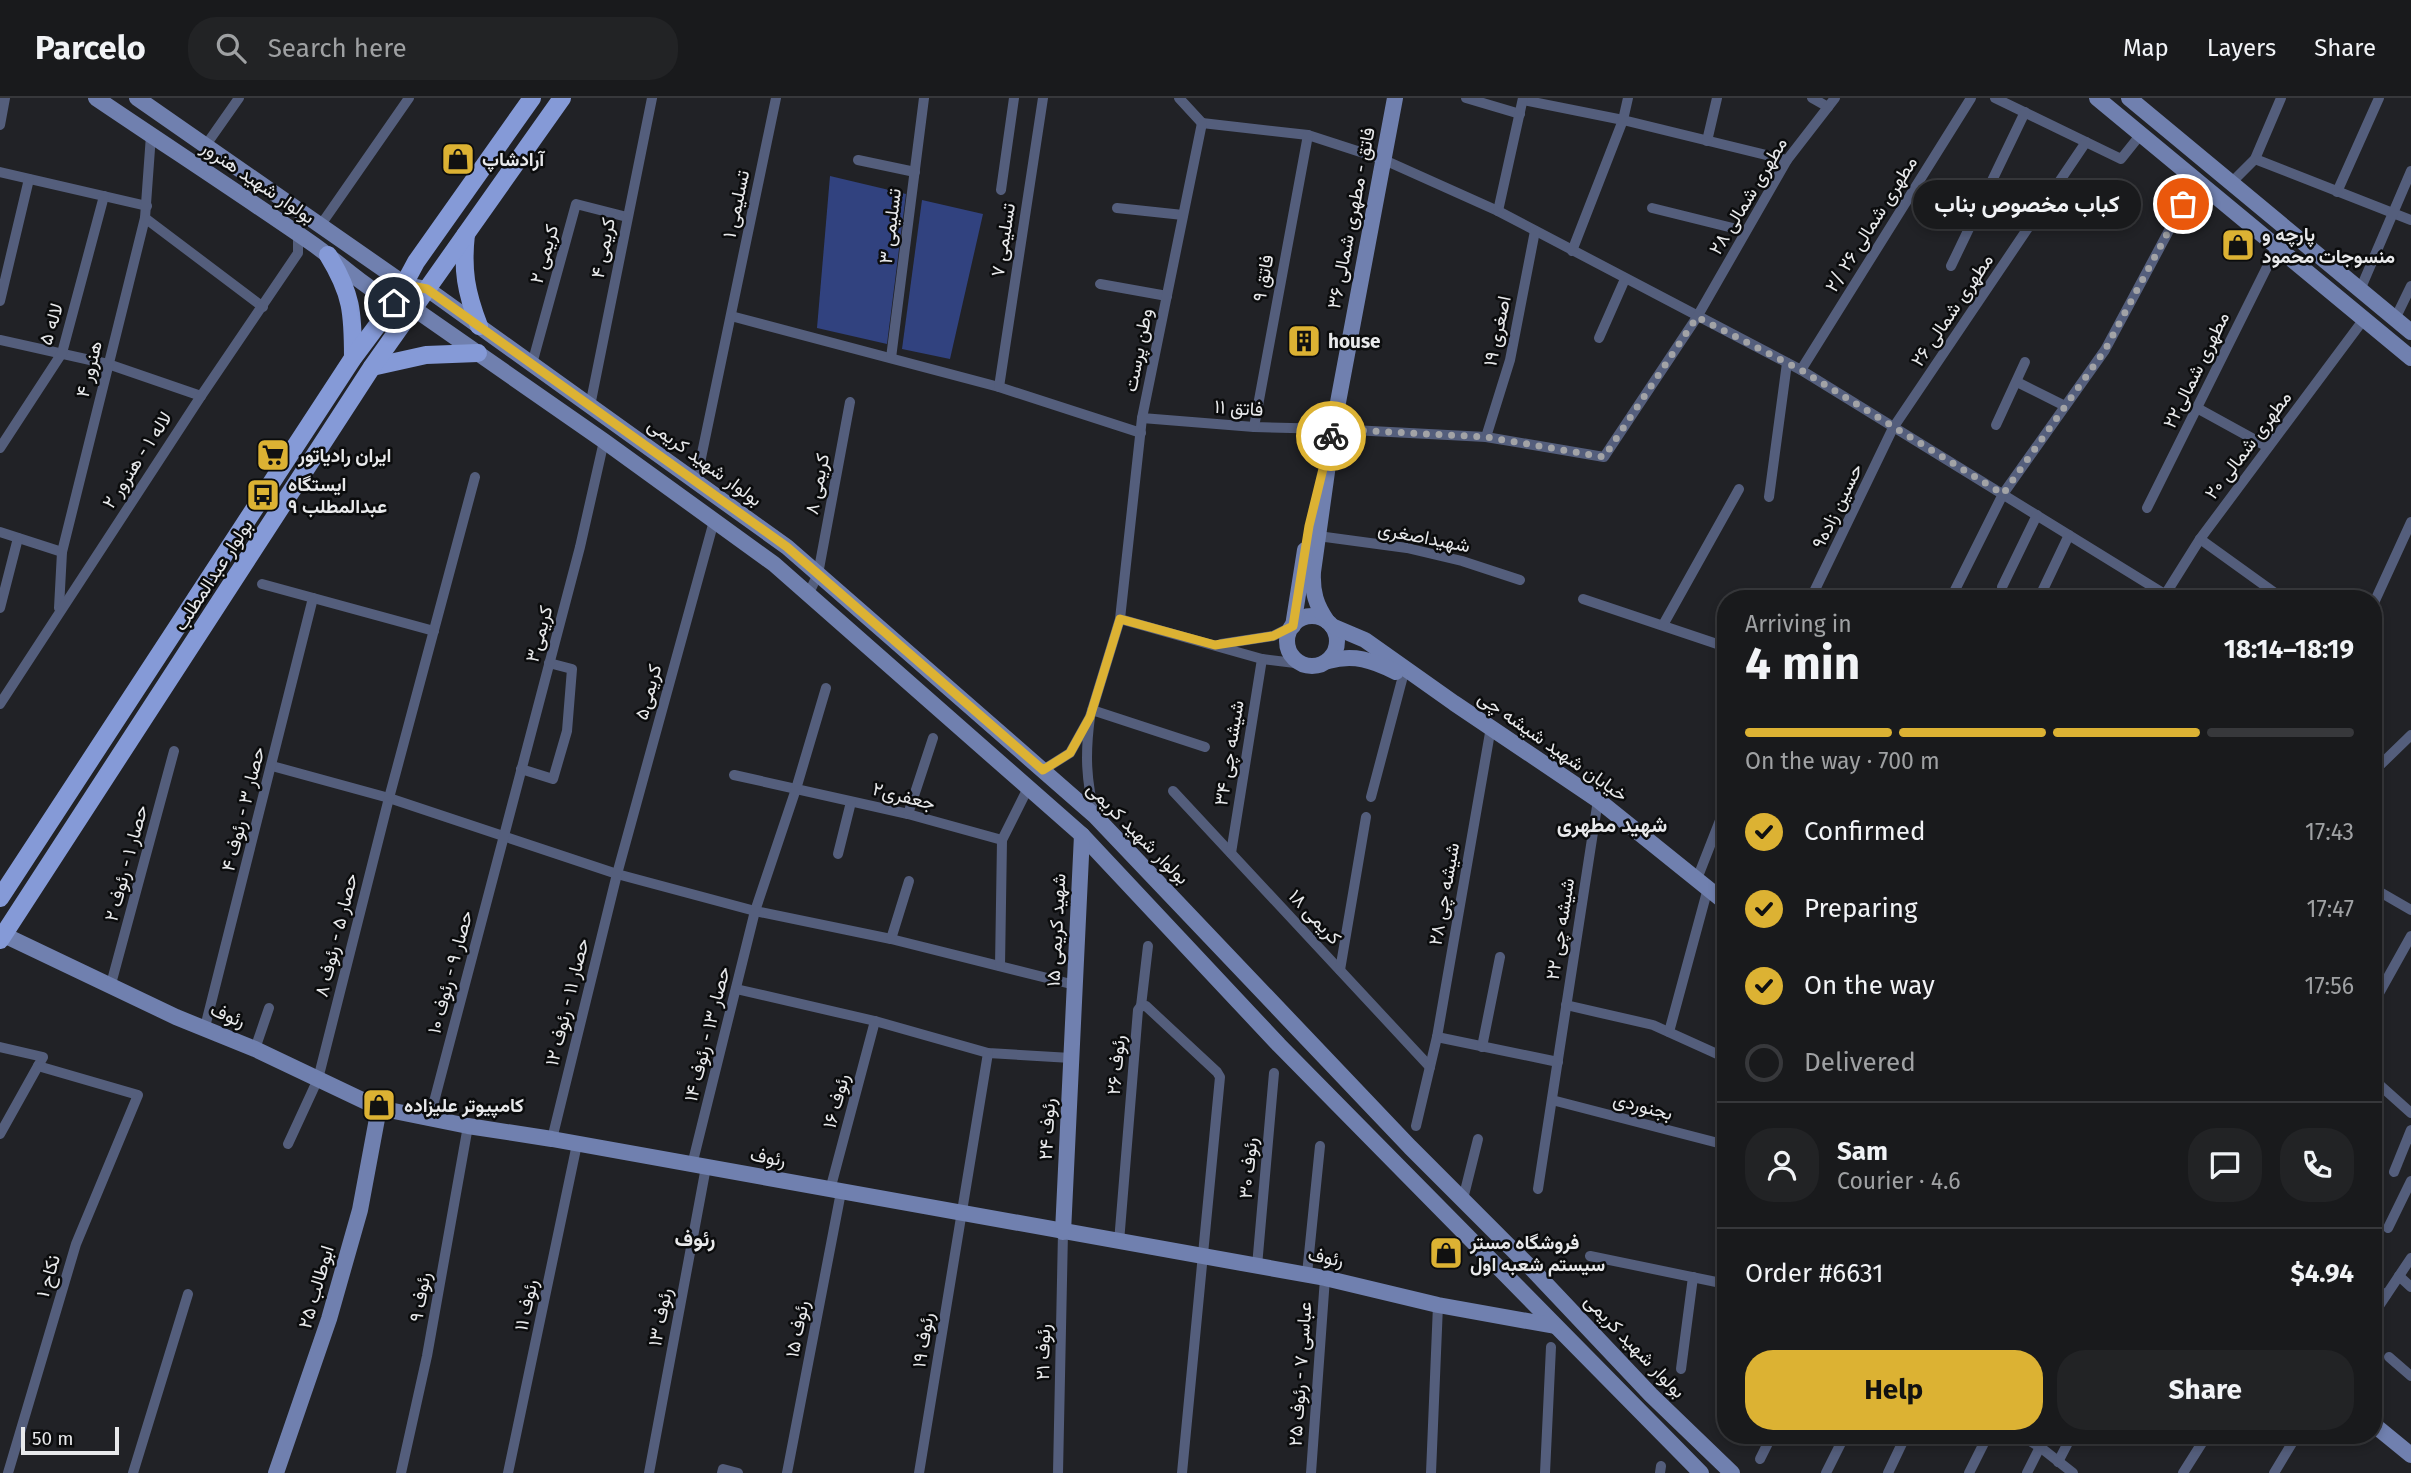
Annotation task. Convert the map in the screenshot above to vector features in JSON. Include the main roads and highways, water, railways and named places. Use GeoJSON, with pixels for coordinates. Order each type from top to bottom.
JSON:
{"type":"FeatureCollection","features":[{"type":"Feature","properties":{"kind":"main road","name":"بولوار شهید هنرور"},"geometry":{"type":"LineString","coordinates":[[96,98],[299,234],[374,292],[394,303]]}},
{"type":"Feature","properties":{"kind":"main road","name":"بولوار شهید هنرور"},"geometry":{"type":"LineString","coordinates":[[137,98],[406,285]]}},
{"type":"Feature","properties":{"kind":"main road","name":"بولوار عبدالمطلب"},"geometry":{"type":"LineString","coordinates":[[0,898],[353,358],[406,285],[416,262],[532,98]]}},
{"type":"Feature","properties":{"kind":"main road","name":"بولوار عبدالمطلب"},"geometry":{"type":"LineString","coordinates":[[2,937],[372,367],[562,98]]}},
{"type":"Feature","properties":{"kind":"main road","name":"فاتق - مطهری شمالی ۳۶"},"geometry":{"type":"LineString","coordinates":[[1333,429],[1395,98]]}},
{"type":"Feature","properties":{"kind":"main road"},"geometry":{"type":"LineString","coordinates":[[2097,98],[2411,358]]}},
{"type":"Feature","properties":{"kind":"main road"},"geometry":{"type":"LineString","coordinates":[[2129,98],[2411,332]]}},
{"type":"Feature","properties":{"kind":"main road"},"geometry":{"type":"LineString","coordinates":[[466,233],[463,265],[467,296],[479,326]]}},
{"type":"Feature","properties":{"kind":"main road"},"geometry":{"type":"LineString","coordinates":[[328,255],[344,282],[353,319],[353,358]]}},
{"type":"Feature","properties":{"kind":"main road","name":"بولوار شهید کریمی"},"geometry":{"type":"LineString","coordinates":[[406,285],[427,289],[787,547],[1095,816],[1410,1147],[1651,1395],[1732,1473]]}},
{"type":"Feature","properties":{"kind":"main road"},"geometry":{"type":"LineString","coordinates":[[394,303],[413,308],[774,564],[1082,835],[1279,1045],[1701,1473]]}},
{"type":"Feature","properties":{"kind":"main road"},"geometry":{"type":"LineString","coordinates":[[372,367],[426,355],[478,353]]}},
{"type":"Feature","properties":{"kind":"main road"},"geometry":{"type":"LineString","coordinates":[[1333,429],[1312,588],[1337,645],[1332,657],[1316,666],[1303,664],[1289,651],[1288,638],[1293,626],[1309,526],[1333,429]]}},
{"type":"Feature","properties":{"kind":"main road"},"geometry":{"type":"LineString","coordinates":[[1293,626],[1309,617],[1322,618],[1330,624]]}},
{"type":"Feature","properties":{"kind":"main road","name":"خیابان شهید شیشه چی"},"geometry":{"type":"LineString","coordinates":[[1330,624],[1365,640],[1598,800],[1717,896]]}},
{"type":"Feature","properties":{"kind":"main road","name":"خیابان شهید شیشه چی"},"geometry":{"type":"LineString","coordinates":[[1328,661],[1366,658],[1454,703]]}},
{"type":"Feature","properties":{"kind":"main road","name":"شهید کریمی ۱۵"},"geometry":{"type":"LineString","coordinates":[[1072,1027],[1082,835]]}},
{"type":"Feature","properties":{"kind":"main road","name":"رئوف"},"geometry":{"type":"LineString","coordinates":[[2,937],[111,984],[176,1017],[255,1049],[379,1108],[1325,1278],[1438,1305],[1555,1325]]}},
{"type":"Feature","properties":{"kind":"main road","name":"رئوف ۲۴"},"geometry":{"type":"LineString","coordinates":[[1063,1232],[1072,1027]]}},
{"type":"Feature","properties":{"kind":"main road","name":"ابوطالب ۲۵"},"geometry":{"type":"LineString","coordinates":[[276,1473],[333,1307],[360,1210],[379,1108]]}},
{"type":"Feature","properties":{"kind":"main road"},"geometry":{"type":"LineString","coordinates":[[1637,1409],[1651,1395]]}},
{"type":"Feature","properties":{"kind":"main road"},"geometry":{"type":"LineString","coordinates":[[2382,1431],[2411,1455]]}},
{"type":"Feature","properties":{"kind":"place","name":"آرادشاپ"},"geometry":{"type":"Point","coordinates":[458,159]}},
{"type":"Feature","properties":{"kind":"place","name":"كباب مخصوص بناب"},"geometry":{"type":"Point","coordinates":[2183,204]}},
{"type":"Feature","properties":{"kind":"place","name":"پارچه و منسوجات محمود"},"geometry":{"type":"Point","coordinates":[2238,245]}},
{"type":"Feature","properties":{"kind":"place","name":"house"},"geometry":{"type":"Point","coordinates":[1304,341]}},
{"type":"Feature","properties":{"kind":"place","name":"ایران رادیاتور"},"geometry":{"type":"Point","coordinates":[273,455]}},
{"type":"Feature","properties":{"kind":"place","name":"ایستگاه عبدالمطلب ۹"},"geometry":{"type":"Point","coordinates":[263,495]}},
{"type":"Feature","properties":{"kind":"place","name":"کامپیوتر علیزاده"},"geometry":{"type":"Point","coordinates":[379,1105]}},
{"type":"Feature","properties":{"kind":"place","name":"فروشگاه مستر سیستم شعبه اول"},"geometry":{"type":"Point","coordinates":[1446,1253]}},
{"type":"Feature","properties":{"kind":"district","name":"شهید مطهری"},"geometry":{"type":"Point","coordinates":[1612,825]}},
{"type":"Feature","properties":{"kind":"district","name":"رئوف"},"geometry":{"type":"Point","coordinates":[695,1239]}}]}
